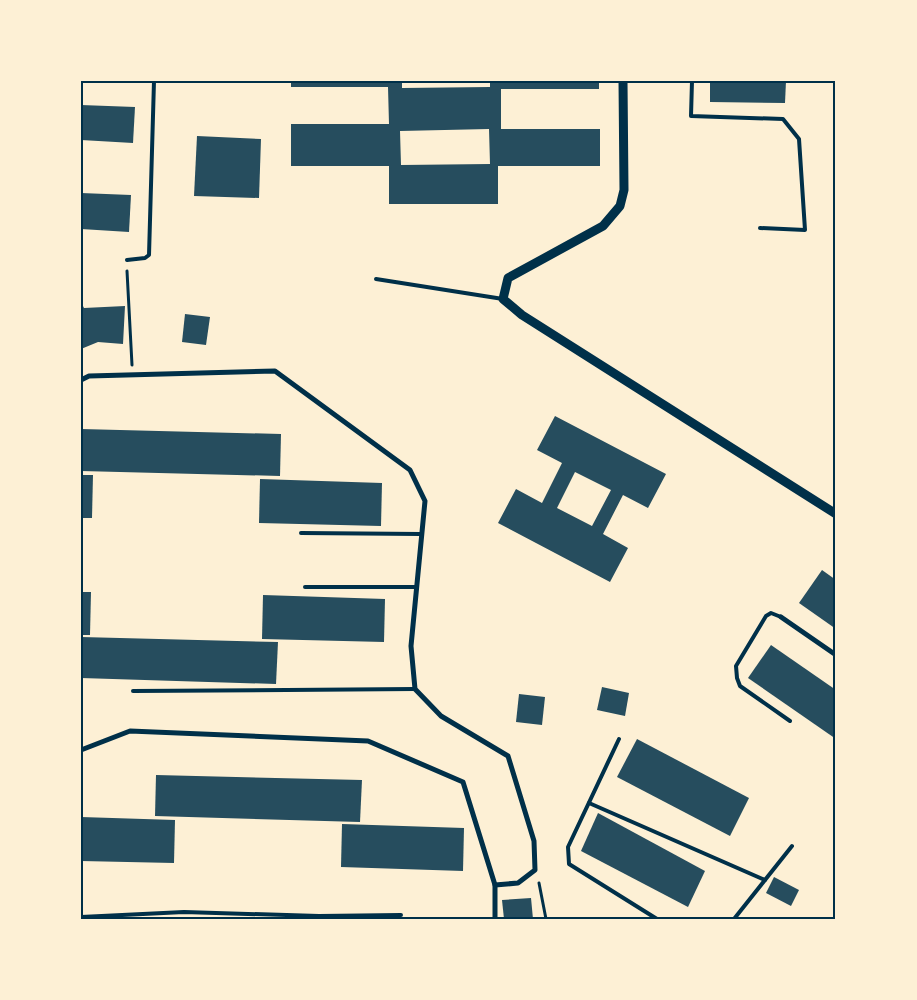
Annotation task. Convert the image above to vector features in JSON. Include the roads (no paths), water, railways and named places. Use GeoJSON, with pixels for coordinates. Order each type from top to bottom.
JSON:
{"type":"FeatureCollection","features":[{"type":"Feature","properties":{"kind":"street"},"geometry":{"type":"LineString","coordinates":[[623,81],[624,190],[620,206],[603,226],[508,278],[503,298],[522,315],[836,514]]}},
{"type":"Feature","properties":{"kind":"street"},"geometry":{"type":"LineString","coordinates":[[81,380],[89,376],[275,371],[410,470],[424,501],[411,646],[416,689],[441,716],[508,756],[534,841],[535,870],[518,883],[495,885]]}},
{"type":"Feature","properties":{"kind":"street"},"geometry":{"type":"LineString","coordinates":[[780,617],[836,655]]}},
{"type":"Feature","properties":{"kind":"street"},"geometry":{"type":"LineString","coordinates":[[81,750],[130,731],[368,741],[463,782],[495,885],[496,919]]}},
{"type":"Feature","properties":{"kind":"lane"},"geometry":{"type":"LineString","coordinates":[[127,260],[145,258],[149,255],[154,81]]}},
{"type":"Feature","properties":{"kind":"lane"},"geometry":{"type":"LineString","coordinates":[[692,81],[691,116],[783,119],[799,139],[805,230],[760,228]]}},
{"type":"Feature","properties":{"kind":"lane"},"geometry":{"type":"LineString","coordinates":[[376,279],[503,298]]}},
{"type":"Feature","properties":{"kind":"lane"},"geometry":{"type":"LineString","coordinates":[[301,533],[421,534]]}},
{"type":"Feature","properties":{"kind":"lane"},"geometry":{"type":"LineString","coordinates":[[305,588],[415,586]]}},
{"type":"Feature","properties":{"kind":"lane"},"geometry":{"type":"LineString","coordinates":[[780,617],[771,613],[766,616],[736,666],[736,678],[740,686],[790,722]]}},
{"type":"Feature","properties":{"kind":"lane"},"geometry":{"type":"LineString","coordinates":[[133,691],[416,689]]}},
{"type":"Feature","properties":{"kind":"lane"},"geometry":{"type":"LineString","coordinates":[[619,739],[568,847],[570,864],[657,919]]}},
{"type":"Feature","properties":{"kind":"lane"},"geometry":{"type":"LineString","coordinates":[[589,804],[765,880]]}},
{"type":"Feature","properties":{"kind":"lane"},"geometry":{"type":"LineString","coordinates":[[734,919],[792,846]]}},
{"type":"Feature","properties":{"kind":"lane"},"geometry":{"type":"LineString","coordinates":[[81,916],[184,912],[319,916],[401,915]]}}]}
